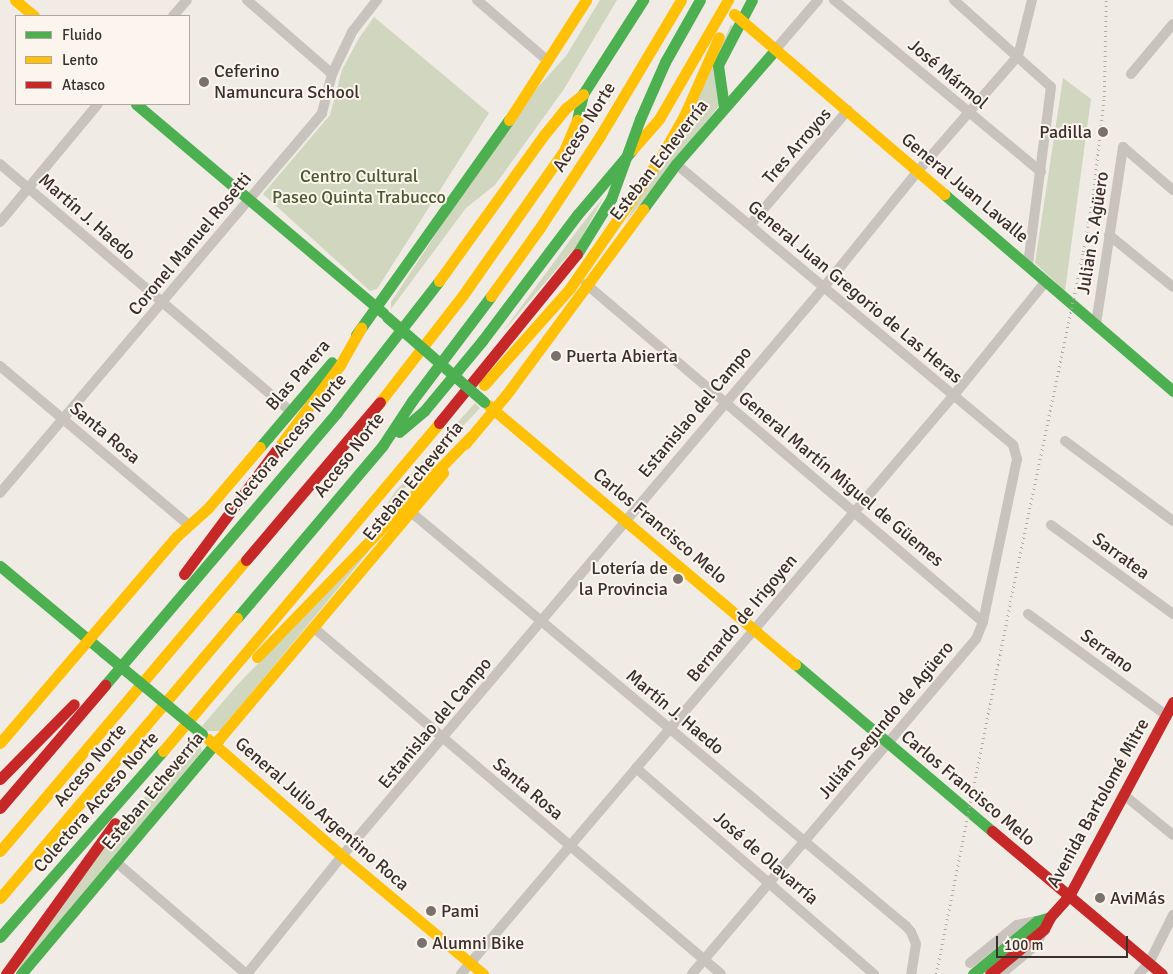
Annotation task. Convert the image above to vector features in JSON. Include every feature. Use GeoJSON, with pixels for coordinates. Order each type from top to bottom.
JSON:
{"type":"FeatureCollection","features":[{"type":"Feature","properties":{"kind":"main road"},"geometry":{"type":"LineString","coordinates":[[15,0],[33,15]]}},
{"type":"Feature","properties":{"kind":"main road","name":"Blas Parera"},"geometry":{"type":"LineString","coordinates":[[0,743],[87,639],[189,525],[208,508],[377,308],[503,129],[548,62],[586,0]]}},
{"type":"Feature","properties":{"kind":"main road","name":"Acceso Norte"},"geometry":{"type":"LineString","coordinates":[[0,851],[413,361],[474,280],[564,151],[579,114],[583,94],[643,0]]}},
{"type":"Feature","properties":{"kind":"main road","name":"Acceso Norte"},"geometry":{"type":"LineString","coordinates":[[0,898],[383,445],[412,401],[471,326],[539,229],[600,136],[681,0]]}},
{"type":"Feature","properties":{"kind":"main road"},"geometry":{"type":"LineString","coordinates":[[411,458],[584,244],[611,199],[640,120],[665,62],[700,0]]}},
{"type":"Feature","properties":{"kind":"main road"},"geometry":{"type":"LineString","coordinates":[[383,445],[424,411],[482,341],[577,215],[659,119],[730,0]]}},
{"type":"Feature","properties":{"kind":"main road"},"geometry":{"type":"LineString","coordinates":[[411,458],[458,413],[520,347],[570,288],[674,136],[714,50],[730,0]]}},
{"type":"Feature","properties":{"kind":"main road"},"geometry":{"type":"LineString","coordinates":[[724,107],[718,65],[737,17],[752,0]]}},
{"type":"Feature","properties":{"kind":"main road","name":"General Juan Lavalle"},"geometry":{"type":"LineString","coordinates":[[737,17],[848,110],[917,172],[1173,391]]}},
{"type":"Feature","properties":{"kind":"main road","name":"Esteban Echeverría"},"geometry":{"type":"LineString","coordinates":[[21,974],[412,513],[470,437],[494,410],[676,164],[775,50]]}},
{"type":"Feature","properties":{"kind":"main road","name":"Colectora Acceso Norte"},"geometry":{"type":"LineString","coordinates":[[0,808],[337,412],[422,304],[544,135],[566,108],[583,94]]}},
{"type":"Feature","properties":{"kind":"main road","name":"Carlos Francisco Melo"},"geometry":{"type":"LineString","coordinates":[[137,105],[377,308],[484,402],[755,628],[887,743],[1162,974]]}},
{"type":"Feature","properties":{"kind":"main road"},"geometry":{"type":"LineString","coordinates":[[136,649],[165,599],[340,365],[361,328]]}},
{"type":"Feature","properties":{"kind":"main road"},"geometry":{"type":"LineString","coordinates":[[189,721],[240,675],[422,484],[470,437]]}},
{"type":"Feature","properties":{"kind":"main road","name":"Colectora Acceso Norte"},"geometry":{"type":"LineString","coordinates":[[0,937],[189,721],[411,458]]}},
{"type":"Feature","properties":{"kind":"main road","name":"General Julio Argentino Roca"},"geometry":{"type":"LineString","coordinates":[[0,566],[215,744],[342,856],[483,974]]}},
{"type":"Feature","properties":{"kind":"main road"},"geometry":{"type":"LineString","coordinates":[[0,779],[70,708],[115,673]]}},
{"type":"Feature","properties":{"kind":"main road","name":"Avenida Bartolomé Mitre"},"geometry":{"type":"LineString","coordinates":[[990,974],[1050,917],[1069,896],[1173,702]]}},
{"type":"Feature","properties":{"kind":"main road"},"geometry":{"type":"LineString","coordinates":[[6,974],[161,762],[179,732]]}},
{"type":"Feature","properties":{"kind":"main road","name":"Avenida Bartolomé Mitre"},"geometry":{"type":"LineString","coordinates":[[972,969],[1041,925]]}},
{"type":"Feature","properties":{"kind":"street"},"geometry":{"type":"LineString","coordinates":[[174,15],[187,0]]}},
{"type":"Feature","properties":{"kind":"street"},"geometry":{"type":"LineString","coordinates":[[247,0],[332,74]]}},
{"type":"Feature","properties":{"kind":"street","name":"Coronel Manuel Rosetti"},"geometry":{"type":"LineString","coordinates":[[0,493],[322,113],[332,74],[352,32],[377,0]]}},
{"type":"Feature","properties":{"kind":"street","name":"Esteban Echeverría"},"geometry":{"type":"LineString","coordinates":[[775,50],[818,0]]}},
{"type":"Feature","properties":{"kind":"street","name":"José Mármol"},"geometry":{"type":"LineString","coordinates":[[834,0],[1041,172]]}},
{"type":"Feature","properties":{"kind":"street"},"geometry":{"type":"LineString","coordinates":[[954,0],[1051,87],[1028,265]]}},
{"type":"Feature","properties":{"kind":"street","name":"Estanislao del Campo"},"geometry":{"type":"LineString","coordinates":[[247,974],[342,856],[444,739],[724,402],[824,287],[917,172],[1018,56],[1032,0]]}},
{"type":"Feature","properties":{"kind":"street"},"geometry":{"type":"LineString","coordinates":[[482,2],[548,62]]}},
{"type":"Feature","properties":{"kind":"street"},"geometry":{"type":"LineString","coordinates":[[1131,74],[1173,24]]}},
{"type":"Feature","properties":{"kind":"street"},"geometry":{"type":"LineString","coordinates":[[0,222],[97,105]]}},
{"type":"Feature","properties":{"kind":"street","name":"Tres Arroyos"},"geometry":{"type":"LineString","coordinates":[[750,225],[848,110]]}},
{"type":"Feature","properties":{"kind":"street","name":"Julian S. Agüero"},"geometry":{"type":"LineString","coordinates":[[1096,324],[1123,147],[1173,190]]}},
{"type":"Feature","properties":{"kind":"street","name":"Martín J. Haedo"},"geometry":{"type":"LineString","coordinates":[[0,164],[290,410]]}},
{"type":"Feature","properties":{"kind":"street","name":"General Juan Gregorio de Las Heras"},"geometry":{"type":"LineString","coordinates":[[676,164],[1013,445]]}},
{"type":"Feature","properties":{"kind":"street"},"geometry":{"type":"LineString","coordinates":[[1109,235],[1173,288]]}},
{"type":"Feature","properties":{"kind":"street","name":"Bernardo de Irigoyen"},"geometry":{"type":"LineString","coordinates":[[461,974],[954,395],[1046,281]]}},
{"type":"Feature","properties":{"kind":"street","name":"General Martín Miguel de Güemes"},"geometry":{"type":"LineString","coordinates":[[586,284],[983,622]]}},
{"type":"Feature","properties":{"kind":"street","name":"Santa Rosa"},"geometry":{"type":"LineString","coordinates":[[0,366],[189,525]]}},
{"type":"Feature","properties":{"kind":"street"},"geometry":{"type":"LineString","coordinates":[[1065,441],[1173,521]]}},
{"type":"Feature","properties":{"kind":"street","name":"Julián Segundo de Agüero"},"geometry":{"type":"LineString","coordinates":[[692,974],[976,639],[983,622],[1017,459],[1013,445]]}},
{"type":"Feature","properties":{"kind":"street","name":"Martín J. Haedo"},"geometry":{"type":"LineString","coordinates":[[412,513],[906,926],[914,938],[916,950],[911,974]]}},
{"type":"Feature","properties":{"kind":"street","name":"Sarratea"},"geometry":{"type":"LineString","coordinates":[[1051,525],[1173,614]]}},
{"type":"Feature","properties":{"kind":"street","name":"Serrano"},"geometry":{"type":"LineString","coordinates":[[1028,614],[1166,715]]}},
{"type":"Feature","properties":{"kind":"street","name":"Santa Rosa"},"geometry":{"type":"LineString","coordinates":[[314,628],[721,974]]}},
{"type":"Feature","properties":{"kind":"street","name":"José de Olavarría"},"geometry":{"type":"LineString","coordinates":[[636,768],[874,974]]}},
{"type":"Feature","properties":{"kind":"street"},"geometry":{"type":"LineString","coordinates":[[1124,795],[1173,835]]}},
{"type":"Feature","properties":{"kind":"street"},"geometry":{"type":"LineString","coordinates":[[116,862],[247,974]]}},
{"type":"Feature","properties":{"kind":"street"},"geometry":{"type":"LineString","coordinates":[[1139,974],[1149,963],[1173,915]]}},
{"type":"Feature","properties":{"kind":"street"},"geometry":{"type":"LineString","coordinates":[[1001,974],[1035,946],[1041,925]]}},
{"type":"Feature","properties":{"kind":"green space"},"geometry":{"type":"Polygon","coordinates":[[[600,0],[617,0],[564,89],[495,185],[466,208],[391,309],[391,302],[520,107],[566,56],[600,0]]]}},
{"type":"Feature","properties":{"kind":"green space","name":"Centro Cultural Paseo Quinta Trabucco"},"geometry":{"type":"Polygon","coordinates":[[[374,17],[489,113],[377,289],[370,291],[263,194],[330,115],[342,70],[359,38],[374,17]]]}},
{"type":"Feature","properties":{"kind":"green space"},"geometry":{"type":"Polygon","coordinates":[[[731,24],[734,28],[719,56],[721,103],[625,223],[715,61],[731,24]]]}},
{"type":"Feature","properties":{"kind":"green space"},"geometry":{"type":"Polygon","coordinates":[[[1063,78],[1091,99],[1065,291],[1035,263],[1063,78]]]}},
{"type":"Feature","properties":{"kind":"green space"},"geometry":{"type":"Polygon","coordinates":[[[603,198],[578,244],[502,333],[579,228],[603,198]]]}},
{"type":"Feature","properties":{"kind":"green space"},"geometry":{"type":"Polygon","coordinates":[[[475,403],[480,408],[382,512],[395,492],[475,403]]]}},
{"type":"Feature","properties":{"kind":"green space"},"geometry":{"type":"Polygon","coordinates":[[[374,545],[220,731],[207,731],[202,726],[239,683],[374,545]]]}},
{"type":"Feature","properties":{"kind":"green space"},"geometry":{"type":"Polygon","coordinates":[[[195,738],[200,743],[202,751],[16,974],[26,953],[125,821],[195,738]]]}},
{"type":"Feature","properties":{"kind":"railway"},"geometry":{"type":"LineString","coordinates":[[936,974],[1093,195],[1104,97],[1106,0]]}},
{"type":"Feature","properties":{"kind":"traffic: fast"},"geometry":{"type":"LineString","coordinates":[[577,120],[583,94],[643,0]]}},
{"type":"Feature","properties":{"kind":"traffic: fast"},"geometry":{"type":"LineString","coordinates":[[640,119],[665,62],[700,0]]}},
{"type":"Feature","properties":{"kind":"traffic: fast"},"geometry":{"type":"LineString","coordinates":[[724,107],[718,65],[752,0]]}},
{"type":"Feature","properties":{"kind":"traffic: fast"},"geometry":{"type":"LineString","coordinates":[[643,209],[676,164],[775,50]]}},
{"type":"Feature","properties":{"kind":"traffic: fast"},"geometry":{"type":"LineString","coordinates":[[137,105],[383,313]]}},
{"type":"Feature","properties":{"kind":"traffic: fast"},"geometry":{"type":"LineString","coordinates":[[611,199],[640,119]]}},
{"type":"Feature","properties":{"kind":"traffic: fast"},"geometry":{"type":"LineString","coordinates":[[356,335],[509,120]]}},
{"type":"Feature","properties":{"kind":"traffic: fast"},"geometry":{"type":"LineString","coordinates":[[399,432],[424,411],[482,341],[577,215],[632,150]]}},
{"type":"Feature","properties":{"kind":"traffic: fast"},"geometry":{"type":"LineString","coordinates":[[944,194],[1173,391]]}},
{"type":"Feature","properties":{"kind":"traffic: fast"},"geometry":{"type":"LineString","coordinates":[[577,254],[611,199]]}},
{"type":"Feature","properties":{"kind":"traffic: fast"},"geometry":{"type":"LineString","coordinates":[[105,685],[337,412],[439,281]]}},
{"type":"Feature","properties":{"kind":"traffic: fast"},"geometry":{"type":"LineString","coordinates":[[237,618],[383,445],[412,401],[491,296]]}},
{"type":"Feature","properties":{"kind":"traffic: fast"},"geometry":{"type":"LineString","coordinates":[[387,317],[484,402]]}},
{"type":"Feature","properties":{"kind":"traffic: fast"},"geometry":{"type":"LineString","coordinates":[[260,447],[332,362]]}},
{"type":"Feature","properties":{"kind":"traffic: fast"},"geometry":{"type":"LineString","coordinates":[[0,566],[102,651]]}},
{"type":"Feature","properties":{"kind":"traffic: fast"},"geometry":{"type":"LineString","coordinates":[[102,651],[202,734]]}},
{"type":"Feature","properties":{"kind":"traffic: fast"},"geometry":{"type":"LineString","coordinates":[[795,664],[992,831]]}},
{"type":"Feature","properties":{"kind":"traffic: fast"},"geometry":{"type":"LineString","coordinates":[[21,974],[219,739]]}},
{"type":"Feature","properties":{"kind":"traffic: fast"},"geometry":{"type":"LineString","coordinates":[[0,937],[163,751]]}},
{"type":"Feature","properties":{"kind":"traffic: fast"},"geometry":{"type":"LineString","coordinates":[[973,974],[1037,921],[1050,917]]}},
{"type":"Feature","properties":{"kind":"traffic: slow"},"geometry":{"type":"LineString","coordinates":[[15,0],[33,15]]}},
{"type":"Feature","properties":{"kind":"traffic: slow"},"geometry":{"type":"LineString","coordinates":[[509,120],[586,0]]}},
{"type":"Feature","properties":{"kind":"traffic: slow"},"geometry":{"type":"LineString","coordinates":[[491,296],[539,229],[600,136],[681,0]]}},
{"type":"Feature","properties":{"kind":"traffic: slow"},"geometry":{"type":"LineString","coordinates":[[632,150],[659,119],[728,0]]}},
{"type":"Feature","properties":{"kind":"traffic: slow"},"geometry":{"type":"LineString","coordinates":[[734,14],[944,194]]}},
{"type":"Feature","properties":{"kind":"traffic: slow"},"geometry":{"type":"LineString","coordinates":[[484,385],[570,288],[662,155],[684,116],[719,37]]}},
{"type":"Feature","properties":{"kind":"traffic: slow"},"geometry":{"type":"LineString","coordinates":[[439,281],[544,135],[566,108],[583,94]]}},
{"type":"Feature","properties":{"kind":"traffic: slow"},"geometry":{"type":"LineString","coordinates":[[380,402],[463,295],[564,151],[577,120]]}},
{"type":"Feature","properties":{"kind":"traffic: slow"},"geometry":{"type":"LineString","coordinates":[[465,444],[506,395],[643,209]]}},
{"type":"Feature","properties":{"kind":"traffic: slow"},"geometry":{"type":"LineString","coordinates":[[278,448],[340,365],[361,328]]}},
{"type":"Feature","properties":{"kind":"traffic: slow"},"geometry":{"type":"LineString","coordinates":[[488,405],[795,664]]}},
{"type":"Feature","properties":{"kind":"traffic: slow"},"geometry":{"type":"LineString","coordinates":[[163,751],[439,423]]}},
{"type":"Feature","properties":{"kind":"traffic: slow"},"geometry":{"type":"LineString","coordinates":[[257,657],[470,437]]}},
{"type":"Feature","properties":{"kind":"traffic: slow"},"geometry":{"type":"LineString","coordinates":[[0,743],[177,536],[208,508],[260,447]]}},
{"type":"Feature","properties":{"kind":"traffic: slow"},"geometry":{"type":"LineString","coordinates":[[219,739],[443,473]]}},
{"type":"Feature","properties":{"kind":"traffic: slow"},"geometry":{"type":"LineString","coordinates":[[0,851],[246,560]]}},
{"type":"Feature","properties":{"kind":"traffic: slow"},"geometry":{"type":"LineString","coordinates":[[0,898],[237,618]]}},
{"type":"Feature","properties":{"kind":"traffic: slow"},"geometry":{"type":"LineString","coordinates":[[208,739],[342,856],[483,974]]}},
{"type":"Feature","properties":{"kind":"traffic: jam"},"geometry":{"type":"LineString","coordinates":[[439,423],[577,254]]}},
{"type":"Feature","properties":{"kind":"traffic: jam"},"geometry":{"type":"LineString","coordinates":[[246,560],[380,402]]}},
{"type":"Feature","properties":{"kind":"traffic: jam"},"geometry":{"type":"LineString","coordinates":[[184,574],[278,448]]}},
{"type":"Feature","properties":{"kind":"traffic: jam"},"geometry":{"type":"LineString","coordinates":[[0,808],[105,685]]}},
{"type":"Feature","properties":{"kind":"traffic: jam"},"geometry":{"type":"LineString","coordinates":[[990,974],[1044,929],[1050,917],[1069,896],[1173,702]]}},
{"type":"Feature","properties":{"kind":"traffic: jam"},"geometry":{"type":"LineString","coordinates":[[0,779],[74,704]]}},
{"type":"Feature","properties":{"kind":"traffic: jam"},"geometry":{"type":"LineString","coordinates":[[6,974],[115,823]]}},
{"type":"Feature","properties":{"kind":"traffic: jam"},"geometry":{"type":"LineString","coordinates":[[992,831],[1162,974]]}},
{"type":"Feature","properties":{"kind":"place","name":"Ceferino Namuncura School"},"geometry":{"type":"Point","coordinates":[204,82]}},
{"type":"Feature","properties":{"kind":"place","name":"Padilla"},"geometry":{"type":"Point","coordinates":[1103,132]}},
{"type":"Feature","properties":{"kind":"place","name":"Puerta Abierta"},"geometry":{"type":"Point","coordinates":[556,356]}},
{"type":"Feature","properties":{"kind":"place","name":"Lotería de la Provincia"},"geometry":{"type":"Point","coordinates":[678,579]}},
{"type":"Feature","properties":{"kind":"place","name":"AviMás"},"geometry":{"type":"Point","coordinates":[1100,898]}},
{"type":"Feature","properties":{"kind":"place","name":"Pami"},"geometry":{"type":"Point","coordinates":[431,911]}},
{"type":"Feature","properties":{"kind":"place","name":"Alumni Bike"},"geometry":{"type":"Point","coordinates":[422,943]}}]}
